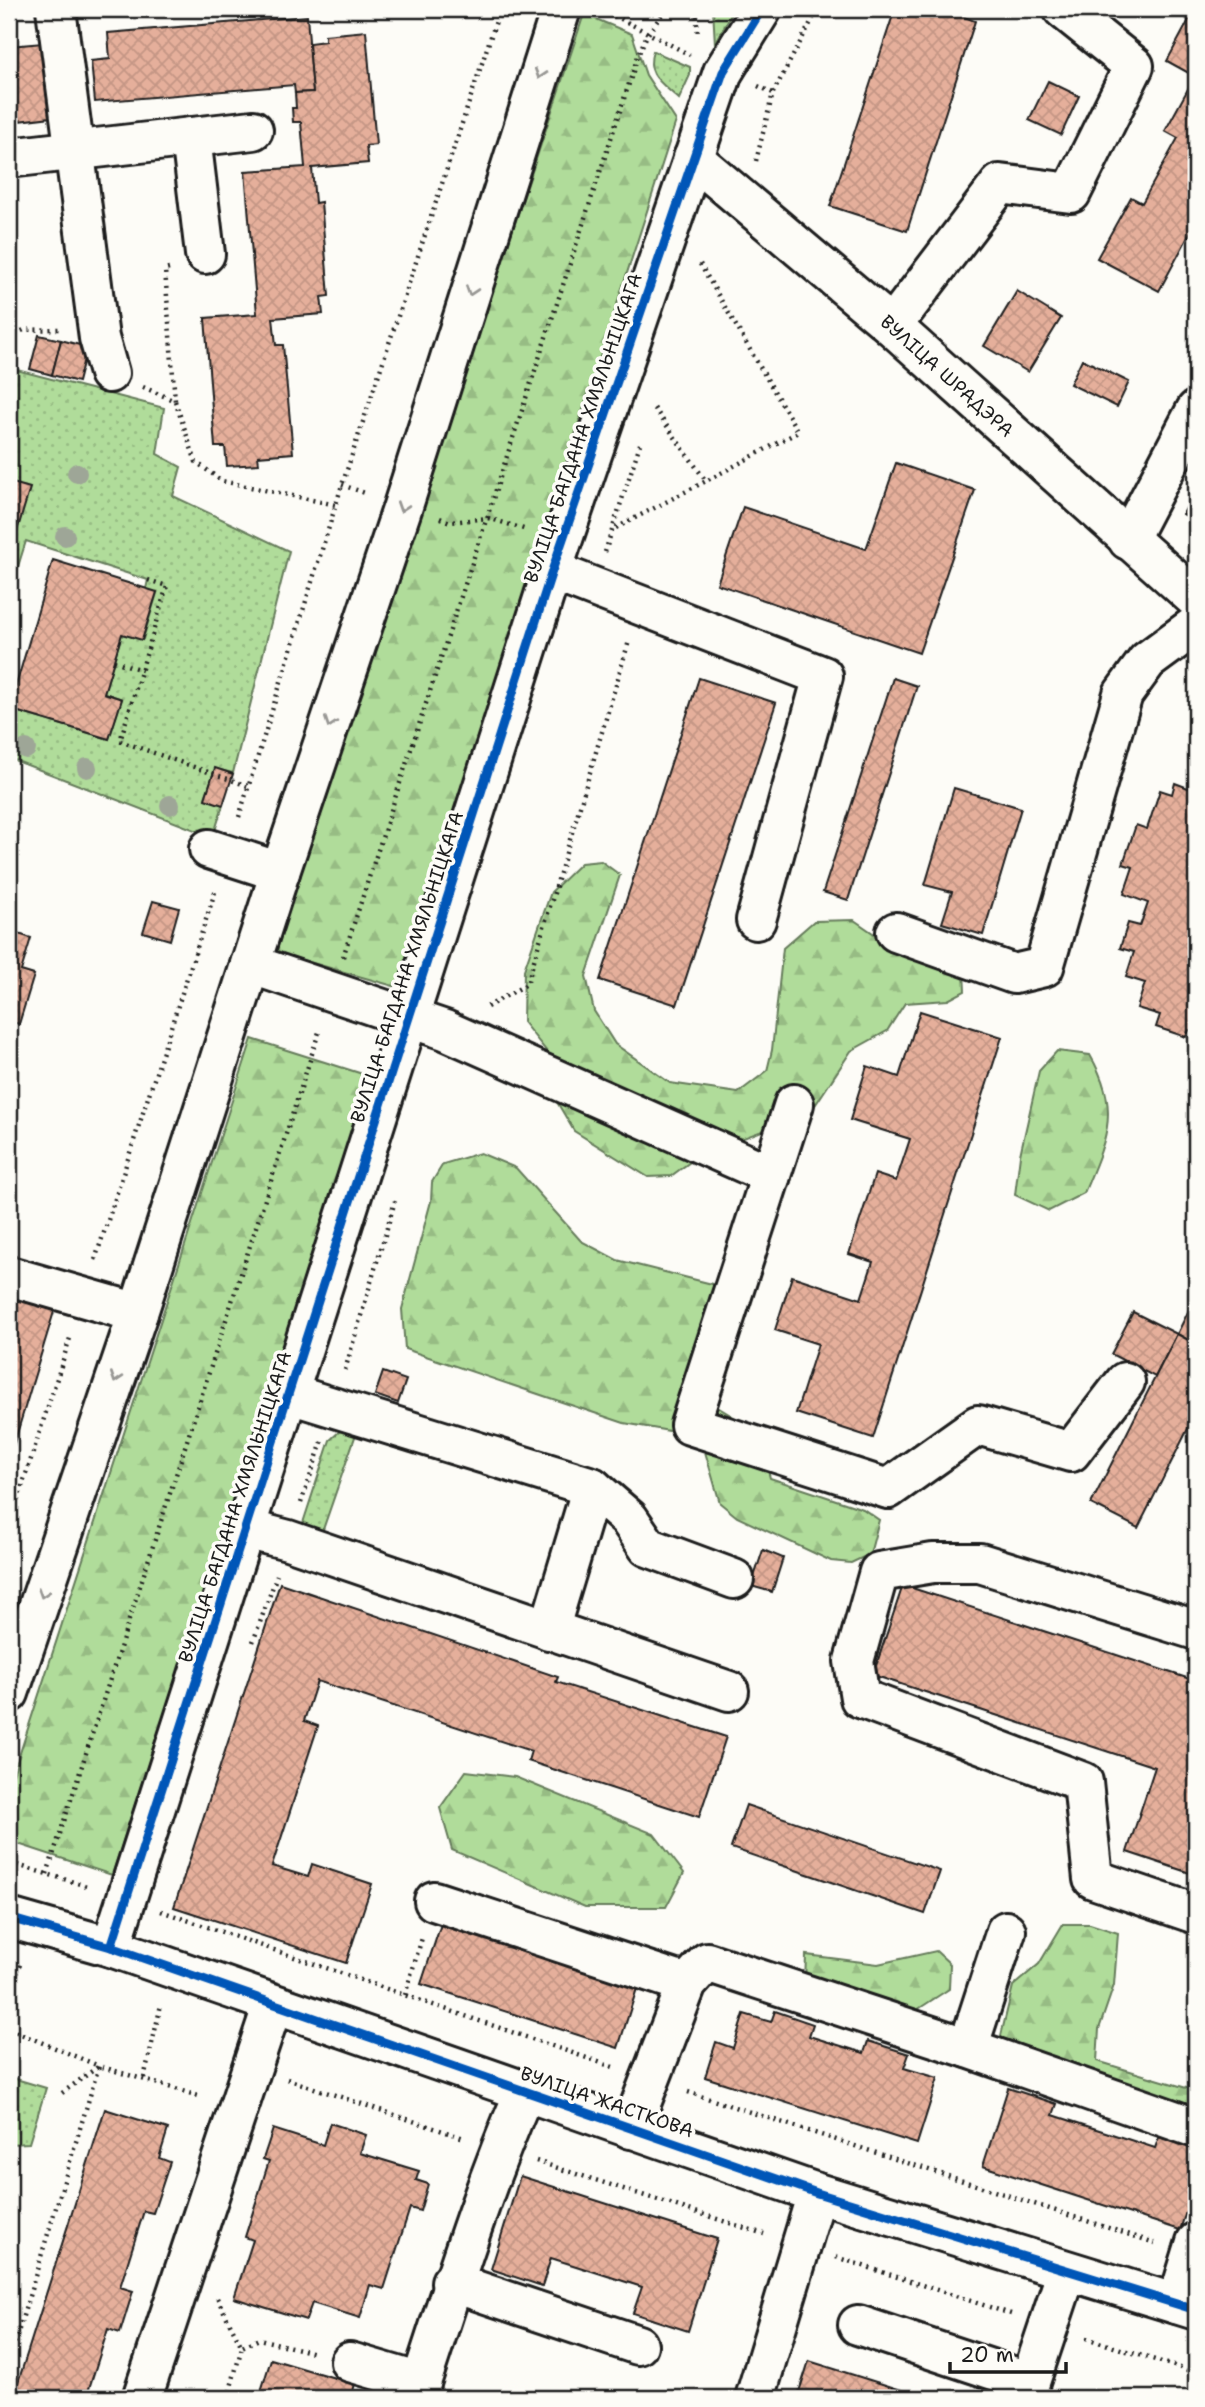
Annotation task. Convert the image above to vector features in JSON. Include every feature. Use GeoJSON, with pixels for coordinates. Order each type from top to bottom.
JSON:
{"type":"FeatureCollection","features":[{"type":"Feature","properties":{"kind":"street"},"geometry":{"type":"LineString","coordinates":[[55,9],[99,338],[109,373]]}},
{"type":"Feature","properties":{"kind":"street"},"geometry":{"type":"LineString","coordinates":[[9,1693],[138,1313],[280,872],[403,506],[561,9]]}},
{"type":"Feature","properties":{"kind":"street","name":"ВУЛІЦА БАГДАНА ХМЯЛЬНІЦКАГА"},"geometry":{"type":"LineString","coordinates":[[111,1947],[558,556],[723,72],[762,9]]}},
{"type":"Feature","properties":{"kind":"street"},"geometry":{"type":"LineString","coordinates":[[892,326],[1000,184],[1071,193],[1133,66],[1063,9]]}},
{"type":"Feature","properties":{"kind":"street"},"geometry":{"type":"LineString","coordinates":[[9,158],[253,130]]}},
{"type":"Feature","properties":{"kind":"street"},"geometry":{"type":"LineString","coordinates":[[191,137],[205,254]]}},
{"type":"Feature","properties":{"kind":"street","name":"ВУЛІЦА ШРАДЭРА"},"geometry":{"type":"LineString","coordinates":[[694,158],[892,326],[1196,599]]}},
{"type":"Feature","properties":{"kind":"street"},"geometry":{"type":"LineString","coordinates":[[1128,540],[1196,410]]}},
{"type":"Feature","properties":{"kind":"street"},"geometry":{"type":"LineString","coordinates":[[558,556],[599,568],[823,676],[756,920]]}},
{"type":"Feature","properties":{"kind":"street"},"geometry":{"type":"LineString","coordinates":[[896,932],[1014,974],[1044,967],[1123,694],[1147,662],[1196,625]]}},
{"type":"Feature","properties":{"kind":"street"},"geometry":{"type":"LineString","coordinates":[[218,853],[280,872]]}},
{"type":"Feature","properties":{"kind":"street"},"geometry":{"type":"LineString","coordinates":[[250,964],[445,1030],[771,1175]]}},
{"type":"Feature","properties":{"kind":"street"},"geometry":{"type":"LineString","coordinates":[[794,1104],[690,1425],[888,1489],[978,1425],[1071,1452],[1125,1382]]}},
{"type":"Feature","properties":{"kind":"street"},"geometry":{"type":"LineString","coordinates":[[9,1276],[138,1313]]}},
{"type":"Feature","properties":{"kind":"street"},"geometry":{"type":"LineString","coordinates":[[290,1394],[334,1405],[592,1487],[629,1519],[648,1547],[734,1579]]}},
{"type":"Feature","properties":{"kind":"street"},"geometry":{"type":"LineString","coordinates":[[549,1630],[592,1487]]}},
{"type":"Feature","properties":{"kind":"street"},"geometry":{"type":"LineString","coordinates":[[246,1529],[288,1540],[729,1691]]}},
{"type":"Feature","properties":{"kind":"street"},"geometry":{"type":"LineString","coordinates":[[1196,1630],[981,1563],[933,1563],[879,1572],[854,1661],[860,1698],[1083,1782],[1093,1879],[1196,1914]]}},
{"type":"Feature","properties":{"kind":"street"},"geometry":{"type":"LineString","coordinates":[[434,1900],[687,1984]]}},
{"type":"Feature","properties":{"kind":"street","name":"ВУЛІЦА ЖАСТКОВА"},"geometry":{"type":"LineString","coordinates":[[9,1917],[111,1947],[817,2193],[1186,2307]]}},
{"type":"Feature","properties":{"kind":"street"},"geometry":{"type":"LineString","coordinates":[[968,2048],[1006,1931]]}},
{"type":"Feature","properties":{"kind":"street"},"geometry":{"type":"LineString","coordinates":[[631,2129],[687,1984],[707,1962],[968,2048],[1196,2128]]}},
{"type":"Feature","properties":{"kind":"street"},"geometry":{"type":"LineString","coordinates":[[142,2398],[273,2004]]}},
{"type":"Feature","properties":{"kind":"street"},"geometry":{"type":"LineString","coordinates":[[350,2361],[418,2391],[452,2281],[499,2149],[524,2091]]}},
{"type":"Feature","properties":{"kind":"street"},"geometry":{"type":"LineString","coordinates":[[755,2398],[817,2193]]}},
{"type":"Feature","properties":{"kind":"street"},"geometry":{"type":"LineString","coordinates":[[1186,2307],[1196,2242]]}},
{"type":"Feature","properties":{"kind":"street"},"geometry":{"type":"LineString","coordinates":[[858,2325],[1030,2382],[1067,2271]]}},
{"type":"Feature","properties":{"kind":"street"},"geometry":{"type":"LineString","coordinates":[[452,2281],[638,2345]]}},
{"type":"Feature","properties":{"kind":"path"},"geometry":{"type":"LineString","coordinates":[[9,1527],[83,1298],[218,853],[248,786],[342,485],[500,9]]}},
{"type":"Feature","properties":{"kind":"path"},"geometry":{"type":"LineString","coordinates":[[601,9],[647,35],[695,57],[698,44],[696,9]]}},
{"type":"Feature","properties":{"kind":"path"},"geometry":{"type":"LineString","coordinates":[[47,1874],[331,993],[647,35],[666,9]]}},
{"type":"Feature","properties":{"kind":"path"},"geometry":{"type":"LineString","coordinates":[[734,192],[755,165],[773,93],[818,9]]}},
{"type":"Feature","properties":{"kind":"path"},"geometry":{"type":"LineString","coordinates":[[205,254],[165,270],[175,401],[196,462],[222,481],[336,505]]}},
{"type":"Feature","properties":{"kind":"path"},"geometry":{"type":"LineString","coordinates":[[615,529],[797,432],[698,260],[693,274]]}},
{"type":"Feature","properties":{"kind":"path"},"geometry":{"type":"LineString","coordinates":[[109,373],[175,401]]}},
{"type":"Feature","properties":{"kind":"path"},"geometry":{"type":"LineString","coordinates":[[648,418],[656,392]]}},
{"type":"Feature","properties":{"kind":"path"},"geometry":{"type":"LineString","coordinates":[[652,405],[706,481]]}},
{"type":"Feature","properties":{"kind":"path"},"geometry":{"type":"LineString","coordinates":[[342,485],[450,522],[488,518],[558,556],[599,568],[615,529],[641,442]]}},
{"type":"Feature","properties":{"kind":"path"},"geometry":{"type":"LineString","coordinates":[[148,580],[167,586],[120,741],[248,786]]}},
{"type":"Feature","properties":{"kind":"path"},"geometry":{"type":"LineString","coordinates":[[445,1030],[527,984],[632,629]]}},
{"type":"Feature","properties":{"kind":"path"},"geometry":{"type":"LineString","coordinates":[[114,662],[142,670]]}},
{"type":"Feature","properties":{"kind":"path"},"geometry":{"type":"LineString","coordinates":[[249,1655],[334,1405],[397,1191]]}},
{"type":"Feature","properties":{"kind":"path"},"geometry":{"type":"LineString","coordinates":[[17,1865],[101,1891]]}},
{"type":"Feature","properties":{"kind":"path"},"geometry":{"type":"LineString","coordinates":[[160,1911],[164,1898]]}},
{"type":"Feature","properties":{"kind":"path"},"geometry":{"type":"LineString","coordinates":[[405,1995],[434,1900]]}},
{"type":"Feature","properties":{"kind":"path"},"geometry":{"type":"LineString","coordinates":[[9,2000],[22,1956]]}},
{"type":"Feature","properties":{"kind":"path"},"geometry":{"type":"LineString","coordinates":[[144,2078],[163,1994]]}},
{"type":"Feature","properties":{"kind":"path"},"geometry":{"type":"LineString","coordinates":[[9,2029],[99,2066],[240,2109]]}},
{"type":"Feature","properties":{"kind":"path"},"geometry":{"type":"LineString","coordinates":[[62,2093],[99,2066]]}},
{"type":"Feature","properties":{"kind":"path"},"geometry":{"type":"LineString","coordinates":[[9,2362],[99,2066]]}},
{"type":"Feature","properties":{"kind":"path"},"geometry":{"type":"LineString","coordinates":[[283,2078],[1196,2373]]}},
{"type":"Feature","properties":{"kind":"path"},"geometry":{"type":"LineString","coordinates":[[211,2286],[242,2347],[228,2398]]}},
{"type":"Feature","properties":{"kind":"path"},"geometry":{"type":"LineString","coordinates":[[242,2347],[259,2339],[350,2361]]}},
{"type":"Feature","properties":{"kind":"green space"},"geometry":{"type":"Polygon","coordinates":[[[713,9],[734,9],[715,44],[713,9]]]}},
{"type":"Feature","properties":{"kind":"green space"},"geometry":{"type":"Polygon","coordinates":[[[584,14],[632,34],[646,75],[676,121],[397,987],[274,952],[584,14]]]}},
{"type":"Feature","properties":{"kind":"green space"},"geometry":{"type":"Polygon","coordinates":[[[653,51],[690,67],[690,75],[679,99],[653,73],[653,51]]]}},
{"type":"Feature","properties":{"kind":"green space"},"geometry":{"type":"Polygon","coordinates":[[[9,368],[164,408],[157,454],[181,467],[173,496],[289,551],[233,773],[215,769],[205,798],[223,805],[213,837],[9,758],[9,709],[109,739],[122,699],[104,693],[122,634],[143,639],[157,593],[146,589],[148,580],[26,541],[9,595],[9,368]]]}},
{"type":"Feature","properties":{"kind":"green space"},"geometry":{"type":"Polygon","coordinates":[[[601,861],[620,875],[586,976],[594,1011],[615,1044],[670,1083],[738,1093],[767,1071],[772,1050],[783,948],[814,921],[854,920],[905,955],[964,972],[965,991],[948,1000],[905,1003],[887,1031],[851,1051],[810,1113],[701,1154],[671,1176],[648,1177],[574,1131],[554,1097],[547,1052],[523,1022],[524,970],[551,892],[581,863],[601,861]]]}},
{"type":"Feature","properties":{"kind":"green space"},"geometry":{"type":"Polygon","coordinates":[[[252,1039],[372,1077],[112,1875],[9,1841],[9,1787],[252,1039]]]}},
{"type":"Feature","properties":{"kind":"green space"},"geometry":{"type":"Polygon","coordinates":[[[1057,1051],[1090,1055],[1106,1092],[1108,1109],[1104,1141],[1084,1193],[1049,1211],[1015,1195],[1020,1155],[1039,1071],[1057,1051]]]}},
{"type":"Feature","properties":{"kind":"green space"},"geometry":{"type":"Polygon","coordinates":[[[480,1153],[516,1168],[581,1241],[617,1260],[712,1284],[727,1296],[696,1394],[747,1425],[760,1441],[770,1478],[863,1509],[879,1520],[870,1554],[851,1563],[831,1561],[737,1517],[720,1503],[703,1445],[686,1434],[624,1423],[405,1349],[402,1309],[431,1201],[432,1182],[443,1164],[480,1153]]]}},
{"type":"Feature","properties":{"kind":"green space"},"geometry":{"type":"Polygon","coordinates":[[[342,1429],[357,1431],[319,1541],[305,1534],[303,1523],[330,1440],[342,1429]]]}},
{"type":"Feature","properties":{"kind":"green space"},"geometry":{"type":"Polygon","coordinates":[[[466,1771],[515,1777],[654,1834],[684,1873],[666,1907],[585,1907],[452,1850],[440,1808],[466,1771]]]}},
{"type":"Feature","properties":{"kind":"green space"},"geometry":{"type":"Polygon","coordinates":[[[1063,1924],[1090,1924],[1118,1933],[1114,1985],[1099,2029],[1097,2061],[1193,2090],[1191,2115],[999,2044],[1013,1986],[1039,1964],[1063,1924]]]}},
{"type":"Feature","properties":{"kind":"green space"},"geometry":{"type":"Polygon","coordinates":[[[936,1951],[950,1964],[949,1989],[906,2017],[805,1984],[806,1955],[878,1964],[936,1951]]]}},
{"type":"Feature","properties":{"kind":"green space"},"geometry":{"type":"Polygon","coordinates":[[[9,2077],[46,2088],[29,2143],[9,2144],[9,2077]]]}},
{"type":"Feature","properties":{"kind":"building"},"geometry":{"type":"Polygon","coordinates":[[[895,9],[961,9],[959,15],[975,21],[907,231],[830,206],[895,9]]]}},
{"type":"Feature","properties":{"kind":"building"},"geometry":{"type":"Polygon","coordinates":[[[1169,9],[1196,9],[1196,77],[1167,61],[1189,20],[1169,9]]]}},
{"type":"Feature","properties":{"kind":"building"},"geometry":{"type":"Polygon","coordinates":[[[307,16],[313,92],[295,93],[294,85],[95,102],[91,61],[110,59],[108,33],[307,16]]]}},
{"type":"Feature","properties":{"kind":"building"},"geometry":{"type":"Polygon","coordinates":[[[366,31],[376,145],[366,146],[368,163],[312,168],[315,203],[321,202],[329,296],[321,297],[323,314],[273,318],[276,345],[283,345],[293,453],[258,456],[259,464],[227,466],[225,447],[215,447],[205,318],[257,314],[245,171],[305,167],[301,122],[293,122],[292,108],[296,108],[295,93],[313,92],[309,43],[325,41],[325,35],[366,31]]]}},
{"type":"Feature","properties":{"kind":"building"},"geometry":{"type":"Polygon","coordinates":[[[43,43],[51,117],[9,122],[9,46],[43,43]]]}},
{"type":"Feature","properties":{"kind":"building"},"geometry":{"type":"Polygon","coordinates":[[[1195,76],[1196,222],[1159,291],[1097,258],[1131,197],[1142,203],[1178,138],[1165,131],[1195,76]]]}},
{"type":"Feature","properties":{"kind":"building"},"geometry":{"type":"Polygon","coordinates":[[[1048,81],[1079,96],[1061,135],[1029,120],[1048,81]]]}},
{"type":"Feature","properties":{"kind":"building"},"geometry":{"type":"Polygon","coordinates":[[[1017,291],[1061,318],[1028,372],[984,346],[1017,291]]]}},
{"type":"Feature","properties":{"kind":"building"},"geometry":{"type":"Polygon","coordinates":[[[39,335],[61,340],[52,375],[30,369],[39,335]]]}},
{"type":"Feature","properties":{"kind":"building"},"geometry":{"type":"Polygon","coordinates":[[[61,340],[87,347],[78,382],[52,375],[61,340]]]}},
{"type":"Feature","properties":{"kind":"building"},"geometry":{"type":"Polygon","coordinates":[[[1082,359],[1129,382],[1117,407],[1070,384],[1082,359]]]}},
{"type":"Feature","properties":{"kind":"building"},"geometry":{"type":"Polygon","coordinates":[[[896,463],[975,490],[919,653],[717,584],[743,507],[866,549],[896,463]]]}},
{"type":"Feature","properties":{"kind":"building"},"geometry":{"type":"Polygon","coordinates":[[[9,482],[30,488],[11,551],[9,550],[9,482]]]}},
{"type":"Feature","properties":{"kind":"building"},"geometry":{"type":"Polygon","coordinates":[[[1196,489],[1196,521],[1183,514],[1196,489]]]}},
{"type":"Feature","properties":{"kind":"building"},"geometry":{"type":"Polygon","coordinates":[[[53,560],[157,592],[142,640],[122,634],[104,693],[122,699],[109,739],[9,709],[53,560]]]}},
{"type":"Feature","properties":{"kind":"building"},"geometry":{"type":"Polygon","coordinates":[[[699,678],[776,703],[677,1005],[600,980],[699,678]]]}},
{"type":"Feature","properties":{"kind":"building"},"geometry":{"type":"Polygon","coordinates":[[[893,678],[917,686],[848,900],[823,892],[893,678]]]}},
{"type":"Feature","properties":{"kind":"building"},"geometry":{"type":"Polygon","coordinates":[[[215,768],[233,774],[223,805],[205,799],[215,768]]]}},
{"type":"Feature","properties":{"kind":"building"},"geometry":{"type":"Polygon","coordinates":[[[1175,783],[1196,791],[1196,1032],[1189,1030],[1186,1037],[1156,1027],[1160,1015],[1137,1008],[1145,983],[1126,977],[1134,952],[1120,948],[1128,923],[1140,926],[1148,903],[1124,894],[1133,867],[1123,864],[1136,825],[1147,829],[1160,790],[1172,794],[1175,783]]]}},
{"type":"Feature","properties":{"kind":"building"},"geometry":{"type":"Polygon","coordinates":[[[954,788],[1021,808],[983,935],[942,923],[952,892],[925,885],[954,788]]]}},
{"type":"Feature","properties":{"kind":"building"},"geometry":{"type":"Polygon","coordinates":[[[153,901],[179,908],[170,940],[143,932],[153,901]]]}},
{"type":"Feature","properties":{"kind":"building"},"geometry":{"type":"Polygon","coordinates":[[[9,931],[31,938],[21,971],[34,975],[19,1024],[9,1021],[9,931]]]}},
{"type":"Feature","properties":{"kind":"building"},"geometry":{"type":"Polygon","coordinates":[[[920,1011],[1002,1037],[873,1438],[796,1413],[818,1344],[775,1330],[792,1276],[861,1299],[873,1262],[849,1254],[875,1174],[896,1181],[910,1139],[850,1120],[867,1066],[899,1077],[920,1011]]]}},
{"type":"Feature","properties":{"kind":"building"},"geometry":{"type":"Polygon","coordinates":[[[9,1291],[56,1305],[9,1460],[9,1291]]]}},
{"type":"Feature","properties":{"kind":"building"},"geometry":{"type":"Polygon","coordinates":[[[1196,1296],[1196,1344],[1177,1334],[1196,1296]]]}},
{"type":"Feature","properties":{"kind":"building"},"geometry":{"type":"Polygon","coordinates":[[[1133,1312],[1177,1334],[1155,1377],[1111,1354],[1133,1312]]]}},
{"type":"Feature","properties":{"kind":"building"},"geometry":{"type":"Polygon","coordinates":[[[1177,1334],[1196,1344],[1196,1413],[1138,1528],[1091,1504],[1177,1334]]]}},
{"type":"Feature","properties":{"kind":"building"},"geometry":{"type":"Polygon","coordinates":[[[383,1372],[406,1380],[398,1403],[375,1395],[383,1372]]]}},
{"type":"Feature","properties":{"kind":"building"},"geometry":{"type":"Polygon","coordinates":[[[763,1550],[783,1558],[772,1592],[751,1586],[763,1550]]]}},
{"type":"Feature","properties":{"kind":"building"},"geometry":{"type":"Polygon","coordinates":[[[280,1583],[558,1677],[556,1682],[726,1737],[699,1817],[528,1761],[531,1751],[317,1681],[304,1721],[318,1726],[272,1866],[308,1877],[312,1864],[372,1884],[346,1963],[174,1907],[280,1583]]]}},
{"type":"Feature","properties":{"kind":"building"},"geometry":{"type":"Polygon","coordinates":[[[903,1585],[1196,1681],[1196,1875],[1127,1852],[1155,1767],[873,1675],[903,1585]]]}},
{"type":"Feature","properties":{"kind":"building"},"geometry":{"type":"Polygon","coordinates":[[[746,1805],[940,1871],[925,1914],[731,1848],[746,1805]]]}},
{"type":"Feature","properties":{"kind":"building"},"geometry":{"type":"Polygon","coordinates":[[[444,1915],[640,1979],[618,2048],[421,1984],[444,1915]]]}},
{"type":"Feature","properties":{"kind":"building"},"geometry":{"type":"Polygon","coordinates":[[[775,2011],[813,2024],[809,2036],[864,2053],[868,2041],[909,2054],[904,2068],[938,2078],[917,2144],[705,2077],[716,2042],[733,2048],[744,2014],[771,2022],[775,2011]]]}},
{"type":"Feature","properties":{"kind":"building"},"geometry":{"type":"Polygon","coordinates":[[[1008,2088],[1057,2104],[1053,2115],[1155,2148],[1159,2137],[1196,2149],[1196,2181],[1180,2230],[983,2166],[1008,2088]]]}},
{"type":"Feature","properties":{"kind":"building"},"geometry":{"type":"Polygon","coordinates":[[[105,2109],[168,2129],[159,2158],[170,2162],[153,2213],[144,2211],[120,2287],[133,2291],[120,2333],[108,2329],[86,2398],[13,2398],[105,2109]]]}},
{"type":"Feature","properties":{"kind":"building"},"geometry":{"type":"Polygon","coordinates":[[[330,2123],[366,2135],[360,2153],[419,2171],[416,2180],[428,2184],[420,2211],[410,2208],[384,2289],[370,2285],[360,2318],[312,2303],[306,2320],[234,2298],[253,2240],[245,2237],[269,2161],[263,2159],[273,2129],[323,2145],[330,2123]]]}},
{"type":"Feature","properties":{"kind":"building"},"geometry":{"type":"Polygon","coordinates":[[[520,2176],[717,2239],[688,2331],[633,2313],[642,2287],[551,2258],[542,2286],[491,2269],[520,2176]]]}},
{"type":"Feature","properties":{"kind":"building"},"geometry":{"type":"Polygon","coordinates":[[[271,2359],[355,2384],[351,2398],[259,2398],[271,2359]]]}},
{"type":"Feature","properties":{"kind":"building"},"geometry":{"type":"Polygon","coordinates":[[[809,2361],[927,2398],[797,2398],[809,2361]]]}},
{"type":"Feature","properties":{"kind":"cycle path"},"geometry":{"type":"LineString","coordinates":[[111,1947],[552,571],[723,72],[762,9]]}},
{"type":"Feature","properties":{"kind":"cycle path"},"geometry":{"type":"LineString","coordinates":[[9,1918],[111,1947],[817,2193],[1196,2310]]}}]}
